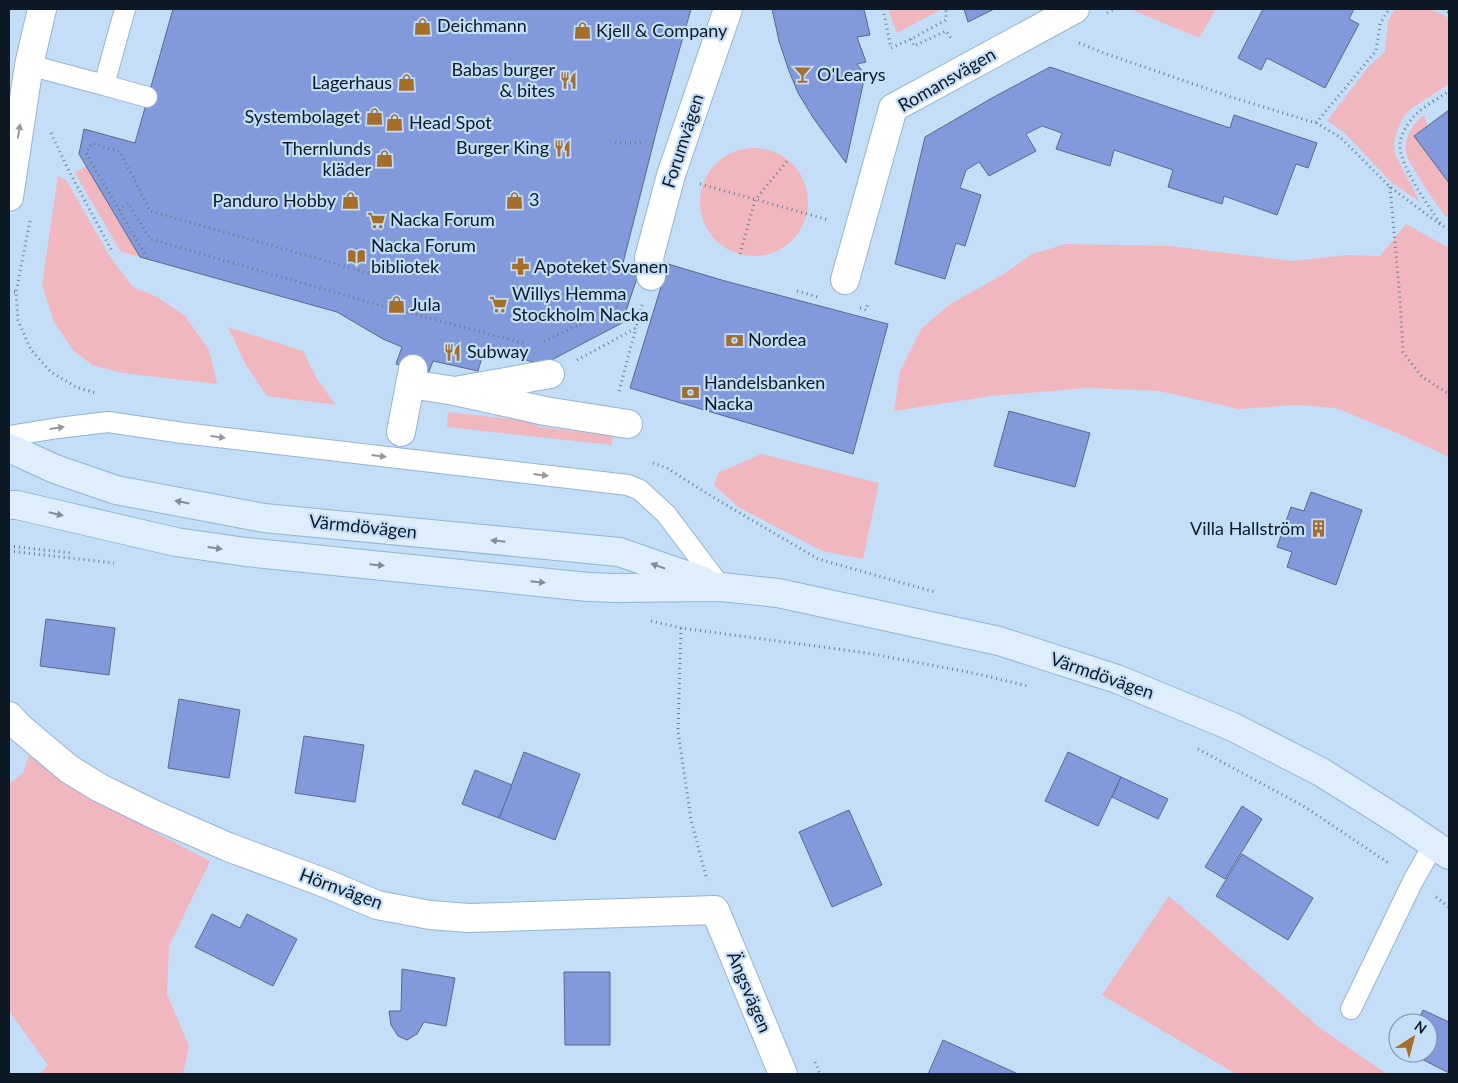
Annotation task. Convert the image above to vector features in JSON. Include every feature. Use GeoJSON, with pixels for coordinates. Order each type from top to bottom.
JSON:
{"type":"FeatureCollection","features":[{"type":"Feature","properties":{"kind":"main road","name":"Värmdövägen"},"geometry":{"type":"LineString","coordinates":[[9,448],[55,469],[116,490],[264,518],[619,552],[721,587]]}},
{"type":"Feature","properties":{"kind":"main road","name":"Värmdövägen"},"geometry":{"type":"LineString","coordinates":[[9,505],[17,505],[176,542],[246,552],[588,587],[721,587],[778,593],[1000,640],[1117,679],[1233,727],[1313,768],[1402,822],[1442,850]]}},
{"type":"Feature","properties":{"kind":"street"},"geometry":{"type":"LineString","coordinates":[[9,197],[29,65],[42,9]]}},
{"type":"Feature","properties":{"kind":"street","name":"Forumvägen"},"geometry":{"type":"LineString","coordinates":[[638,279],[648,258],[671,175],[728,9]]}},
{"type":"Feature","properties":{"kind":"street","name":"Romansvägen"},"geometry":{"type":"LineString","coordinates":[[845,280],[893,108],[1088,13]]}},
{"type":"Feature","properties":{"kind":"street"},"geometry":{"type":"LineString","coordinates":[[455,391],[550,374]]}},
{"type":"Feature","properties":{"kind":"street"},"geometry":{"type":"LineString","coordinates":[[401,432],[412,376],[455,391],[545,411],[628,424]]}},
{"type":"Feature","properties":{"kind":"street","name":"Hörnvägen"},"geometry":{"type":"LineString","coordinates":[[9,716],[18,727],[69,769],[100,788],[228,847],[325,883],[377,905],[430,915],[469,918],[715,910]]}},
{"type":"Feature","properties":{"kind":"street","name":"Ängsvägen"},"geometry":{"type":"LineString","coordinates":[[715,910],[783,1074]]}},
{"type":"Feature","properties":{"kind":"lane"},"geometry":{"type":"LineString","coordinates":[[104,85],[125,9]]}},
{"type":"Feature","properties":{"kind":"lane"},"geometry":{"type":"LineString","coordinates":[[29,65],[147,97]]}},
{"type":"Feature","properties":{"kind":"lane"},"geometry":{"type":"LineString","coordinates":[[9,436],[108,422],[183,433],[628,485],[640,490],[666,514],[721,587]]}},
{"type":"Feature","properties":{"kind":"lane"},"geometry":{"type":"LineString","coordinates":[[1350,1009],[1413,880],[1442,850]]}},
{"type":"Feature","properties":{"kind":"path"},"geometry":{"type":"LineString","coordinates":[[884,9],[891,48],[946,20],[946,9]]}},
{"type":"Feature","properties":{"kind":"path"},"geometry":{"type":"LineString","coordinates":[[1088,13],[1115,9]]}},
{"type":"Feature","properties":{"kind":"path"},"geometry":{"type":"LineString","coordinates":[[1316,123],[1376,51],[1380,24],[1389,9]]}},
{"type":"Feature","properties":{"kind":"path"},"geometry":{"type":"LineString","coordinates":[[1443,9],[1449,12]]}},
{"type":"Feature","properties":{"kind":"path"},"geometry":{"type":"LineString","coordinates":[[911,39],[914,46],[946,31],[953,43]]}},
{"type":"Feature","properties":{"kind":"path"},"geometry":{"type":"LineString","coordinates":[[1076,42],[1230,97],[1316,123],[1340,137],[1390,187],[1442,226],[1449,228]]}},
{"type":"Feature","properties":{"kind":"path"},"geometry":{"type":"LineString","coordinates":[[1442,226],[1401,157],[1400,143],[1405,128],[1415,115],[1449,91]]}},
{"type":"Feature","properties":{"kind":"path"},"geometry":{"type":"LineString","coordinates":[[48,125],[69,171],[113,253]]}},
{"type":"Feature","properties":{"kind":"path"},"geometry":{"type":"LineString","coordinates":[[615,142],[641,142]]}},
{"type":"Feature","properties":{"kind":"path"},"geometry":{"type":"LineString","coordinates":[[147,258],[86,153],[92,143],[120,152],[150,211],[372,274]]}},
{"type":"Feature","properties":{"kind":"path"},"geometry":{"type":"LineString","coordinates":[[740,254],[755,200],[788,160]]}},
{"type":"Feature","properties":{"kind":"path"},"geometry":{"type":"LineString","coordinates":[[671,175],[818,217]]}},
{"type":"Feature","properties":{"kind":"path"},"geometry":{"type":"LineString","coordinates":[[1390,187],[1400,299],[1402,352],[1422,377],[1449,394]]}},
{"type":"Feature","properties":{"kind":"path"},"geometry":{"type":"LineString","coordinates":[[119,210],[128,203],[150,239],[376,304],[533,346]]}},
{"type":"Feature","properties":{"kind":"path"},"geometry":{"type":"LineString","coordinates":[[617,398],[636,328],[638,279]]}},
{"type":"Feature","properties":{"kind":"path"},"geometry":{"type":"LineString","coordinates":[[542,342],[616,308],[638,279]]}},
{"type":"Feature","properties":{"kind":"path"},"geometry":{"type":"LineString","coordinates":[[9,291],[16,292],[18,320],[31,350],[51,372],[76,387],[104,396]]}},
{"type":"Feature","properties":{"kind":"path"},"geometry":{"type":"LineString","coordinates":[[797,291],[823,298]]}},
{"type":"Feature","properties":{"kind":"path"},"geometry":{"type":"LineString","coordinates":[[858,308],[866,310],[869,300]]}},
{"type":"Feature","properties":{"kind":"path"},"geometry":{"type":"LineString","coordinates":[[550,374],[636,328]]}},
{"type":"Feature","properties":{"kind":"path"},"geometry":{"type":"LineString","coordinates":[[649,462],[668,468],[716,499],[818,559],[942,594]]}},
{"type":"Feature","properties":{"kind":"path"},"geometry":{"type":"LineString","coordinates":[[646,620],[680,628],[867,653],[973,673],[1032,687]]}},
{"type":"Feature","properties":{"kind":"path"},"geometry":{"type":"LineString","coordinates":[[680,628],[678,731],[691,820],[715,910]]}},
{"type":"Feature","properties":{"kind":"path"},"geometry":{"type":"LineString","coordinates":[[1196,749],[1305,807],[1413,880],[1449,907]]}},
{"type":"Feature","properties":{"kind":"shaded area"},"geometry":{"type":"Polygon","coordinates":[[[889,9],[940,9],[940,10],[897,33],[889,9]]]}},
{"type":"Feature","properties":{"kind":"shaded area"},"geometry":{"type":"Polygon","coordinates":[[[1130,9],[1216,9],[1199,38],[1130,9]]]}},
{"type":"Feature","properties":{"kind":"shaded area"},"geometry":{"type":"Polygon","coordinates":[[[1395,9],[1431,9],[1449,18],[1449,84],[1412,108],[1404,116],[1394,142],[1395,154],[1420,202],[1391,182],[1345,133],[1327,121],[1369,66],[1385,52],[1388,21],[1395,9]]]}},
{"type":"Feature","properties":{"kind":"shaded area"},"geometry":{"type":"Polygon","coordinates":[[[1424,115],[1428,126],[1415,136],[1449,183],[1449,217],[1445,216],[1432,198],[1407,156],[1406,145],[1409,133],[1424,115]]]}},
{"type":"Feature","properties":{"kind":"shaded area"},"geometry":{"type":"Polygon","coordinates":[[[754,148],[775,152],[792,164],[804,181],[808,202],[804,223],[792,240],[775,252],[754,256],[733,252],[716,240],[704,223],[700,202],[704,181],[716,164],[733,152],[754,148]]]}},
{"type":"Feature","properties":{"kind":"shaded area"},"geometry":{"type":"Polygon","coordinates":[[[86,166],[140,257],[121,252],[75,173],[86,166]]]}},
{"type":"Feature","properties":{"kind":"shaded area"},"geometry":{"type":"Polygon","coordinates":[[[58,176],[66,180],[111,258],[133,287],[157,297],[185,316],[209,350],[217,384],[123,373],[92,365],[73,350],[54,322],[42,285],[58,176]]]}},
{"type":"Feature","properties":{"kind":"shaded area"},"geometry":{"type":"Polygon","coordinates":[[[1406,224],[1449,248],[1449,457],[1336,408],[1296,405],[1239,409],[1159,391],[1087,388],[991,396],[894,411],[900,371],[921,329],[950,304],[1002,275],[1032,254],[1066,244],[1169,246],[1293,261],[1346,255],[1380,256],[1406,224]]]}},
{"type":"Feature","properties":{"kind":"shaded area"},"geometry":{"type":"Polygon","coordinates":[[[228,327],[303,351],[317,379],[336,405],[267,396],[246,365],[228,327]]]}},
{"type":"Feature","properties":{"kind":"shaded area"},"geometry":{"type":"Polygon","coordinates":[[[448,412],[538,422],[538,427],[613,435],[612,445],[447,427],[448,412]]]}},
{"type":"Feature","properties":{"kind":"shaded area"},"geometry":{"type":"Polygon","coordinates":[[[761,454],[879,483],[863,559],[822,551],[738,507],[714,485],[718,473],[761,454]]]}},
{"type":"Feature","properties":{"kind":"shaded area"},"geometry":{"type":"Polygon","coordinates":[[[29,755],[138,823],[210,861],[169,946],[167,994],[189,1046],[183,1074],[40,1074],[48,1065],[9,1011],[9,784],[23,773],[29,755]]]}},
{"type":"Feature","properties":{"kind":"shaded area"},"geometry":{"type":"Polygon","coordinates":[[[1169,896],[1320,1028],[1387,1074],[1236,1074],[1102,995],[1169,896]]]}},
{"type":"Feature","properties":{"kind":"building","name":"Nacka Forum"},"geometry":{"type":"Polygon","coordinates":[[[173,9],[691,9],[658,125],[621,271],[638,275],[622,323],[542,365],[485,347],[478,371],[433,361],[428,374],[396,364],[402,347],[383,339],[337,312],[140,257],[79,154],[84,129],[135,143],[173,9]]]}},
{"type":"Feature","properties":{"kind":"building"},"geometry":{"type":"Polygon","coordinates":[[[772,9],[864,9],[870,35],[857,37],[866,62],[857,64],[865,75],[846,163],[814,119],[798,93],[779,41],[772,9]]]}},
{"type":"Feature","properties":{"kind":"building"},"geometry":{"type":"Polygon","coordinates":[[[964,9],[994,9],[968,22],[964,9]]]}},
{"type":"Feature","properties":{"kind":"building"},"geometry":{"type":"Polygon","coordinates":[[[1263,9],[1354,9],[1349,19],[1359,24],[1325,88],[1267,58],[1261,70],[1238,58],[1263,9]]]}},
{"type":"Feature","properties":{"kind":"building"},"geometry":{"type":"Polygon","coordinates":[[[1050,67],[1230,128],[1234,115],[1317,143],[1308,168],[1296,164],[1277,215],[1224,196],[1222,204],[1168,187],[1173,170],[1114,150],[1110,166],[1056,149],[1062,133],[1042,126],[1026,134],[1036,151],[989,176],[979,162],[966,170],[960,188],[981,195],[965,246],[956,243],[945,279],[895,264],[925,137],[1050,67]]]}},
{"type":"Feature","properties":{"kind":"building"},"geometry":{"type":"Polygon","coordinates":[[[1449,110],[1449,183],[1414,136],[1449,110]]]}},
{"type":"Feature","properties":{"kind":"building"},"geometry":{"type":"Polygon","coordinates":[[[668,264],[888,324],[853,454],[630,388],[668,264]]]}},
{"type":"Feature","properties":{"kind":"building"},"geometry":{"type":"Polygon","coordinates":[[[1009,411],[1090,433],[1075,487],[994,466],[1009,411]]]}},
{"type":"Feature","properties":{"kind":"building","name":"Villa Hallström"},"geometry":{"type":"Polygon","coordinates":[[[1311,492],[1362,510],[1336,585],[1287,567],[1292,552],[1277,547],[1291,507],[1304,511],[1311,492]]]}},
{"type":"Feature","properties":{"kind":"building"},"geometry":{"type":"Polygon","coordinates":[[[46,619],[115,628],[109,675],[40,666],[46,619]]]}},
{"type":"Feature","properties":{"kind":"building"},"geometry":{"type":"Polygon","coordinates":[[[179,699],[240,710],[229,778],[168,768],[179,699]]]}},
{"type":"Feature","properties":{"kind":"building"},"geometry":{"type":"Polygon","coordinates":[[[304,736],[364,745],[355,802],[295,793],[304,736]]]}},
{"type":"Feature","properties":{"kind":"building"},"geometry":{"type":"Polygon","coordinates":[[[524,752],[580,774],[555,840],[499,818],[524,752]]]}},
{"type":"Feature","properties":{"kind":"building"},"geometry":{"type":"Polygon","coordinates":[[[1068,752],[1121,777],[1098,826],[1045,801],[1068,752]]]}},
{"type":"Feature","properties":{"kind":"building"},"geometry":{"type":"Polygon","coordinates":[[[475,770],[512,785],[499,818],[462,804],[475,770]]]}},
{"type":"Feature","properties":{"kind":"building"},"geometry":{"type":"Polygon","coordinates":[[[1121,777],[1168,799],[1158,819],[1112,797],[1121,777]]]}},
{"type":"Feature","properties":{"kind":"building"},"geometry":{"type":"Polygon","coordinates":[[[1242,806],[1262,819],[1225,879],[1205,867],[1242,806]]]}},
{"type":"Feature","properties":{"kind":"building"},"geometry":{"type":"Polygon","coordinates":[[[849,810],[882,885],[832,907],[799,832],[849,810]]]}},
{"type":"Feature","properties":{"kind":"building"},"geometry":{"type":"Polygon","coordinates":[[[1242,854],[1313,898],[1288,940],[1216,896],[1242,854]]]}},
{"type":"Feature","properties":{"kind":"building"},"geometry":{"type":"Polygon","coordinates":[[[212,914],[240,928],[247,914],[297,939],[273,986],[195,947],[212,914]]]}},
{"type":"Feature","properties":{"kind":"building"},"geometry":{"type":"Polygon","coordinates":[[[402,969],[455,978],[446,1026],[424,1022],[417,1034],[407,1040],[398,1036],[391,1025],[389,1011],[401,1011],[402,969]]]}},
{"type":"Feature","properties":{"kind":"building"},"geometry":{"type":"Polygon","coordinates":[[[564,972],[610,972],[610,1045],[565,1045],[564,972]]]}},
{"type":"Feature","properties":{"kind":"building"},"geometry":{"type":"Polygon","coordinates":[[[1438,1017],[1449,1022],[1449,1073],[1430,1063],[1438,1063],[1438,1017]]]}},
{"type":"Feature","properties":{"kind":"building"},"geometry":{"type":"Polygon","coordinates":[[[943,1040],[1018,1074],[928,1074],[943,1040]]]}},
{"type":"Feature","properties":{"kind":"place","name":"Deichmann"},"geometry":{"type":"Point","coordinates":[423,26]}},
{"type":"Feature","properties":{"kind":"place","name":"Kjell & Company"},"geometry":{"type":"Point","coordinates":[582,31]}},
{"type":"Feature","properties":{"kind":"place","name":"O'Learys"},"geometry":{"type":"Point","coordinates":[803,75]}},
{"type":"Feature","properties":{"kind":"place","name":"Babas burger & bites"},"geometry":{"type":"Point","coordinates":[569,80]}},
{"type":"Feature","properties":{"kind":"place","name":"Lagerhaus"},"geometry":{"type":"Point","coordinates":[406,83]}},
{"type":"Feature","properties":{"kind":"place","name":"Systembolaget"},"geometry":{"type":"Point","coordinates":[374,117]}},
{"type":"Feature","properties":{"kind":"place","name":"Head Spot"},"geometry":{"type":"Point","coordinates":[395,123]}},
{"type":"Feature","properties":{"kind":"place","name":"Burger King"},"geometry":{"type":"Point","coordinates":[563,148]}},
{"type":"Feature","properties":{"kind":"place","name":"Thernlunds kläder"},"geometry":{"type":"Point","coordinates":[385,159]}},
{"type":"Feature","properties":{"kind":"place","name":"3"},"geometry":{"type":"Point","coordinates":[515,200]}},
{"type":"Feature","properties":{"kind":"place","name":"Panduro Hobby"},"geometry":{"type":"Point","coordinates":[350,201]}},
{"type":"Feature","properties":{"kind":"place","name":"Nacka Forum"},"geometry":{"type":"Point","coordinates":[376,220]}},
{"type":"Feature","properties":{"kind":"place","name":"Nacka Forum bibliotek"},"geometry":{"type":"Point","coordinates":[357,256]}},
{"type":"Feature","properties":{"kind":"place","name":"Apoteket Svanen"},"geometry":{"type":"Point","coordinates":[520,267]}},
{"type":"Feature","properties":{"kind":"place","name":"Willys Hemma Stockholm Nacka"},"geometry":{"type":"Point","coordinates":[498,304]}},
{"type":"Feature","properties":{"kind":"place","name":"Jula"},"geometry":{"type":"Point","coordinates":[396,305]}},
{"type":"Feature","properties":{"kind":"place","name":"Nordea"},"geometry":{"type":"Point","coordinates":[734,340]}},
{"type":"Feature","properties":{"kind":"place","name":"Subway"},"geometry":{"type":"Point","coordinates":[453,352]}},
{"type":"Feature","properties":{"kind":"place","name":"Handelsbanken Nacka"},"geometry":{"type":"Point","coordinates":[690,393]}},
{"type":"Feature","properties":{"kind":"place","name":"Villa Hallström"},"geometry":{"type":"Point","coordinates":[1319,529]}}]}
